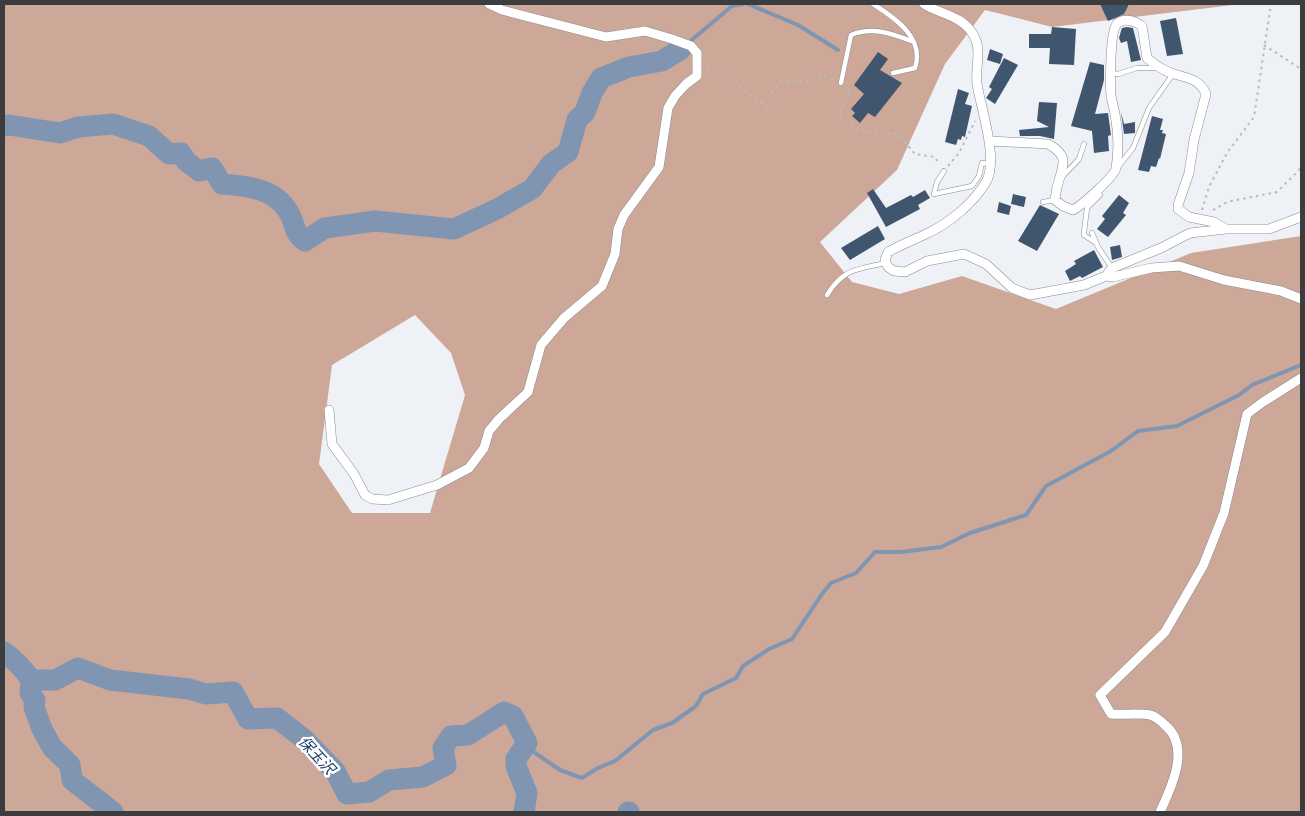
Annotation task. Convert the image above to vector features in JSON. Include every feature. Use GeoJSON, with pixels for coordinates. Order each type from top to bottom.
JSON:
{"type":"FeatureCollection","features":[{"type":"Feature","properties":{"kind":"street"},"geometry":{"type":"LineString","coordinates":[[329,410],[332,444],[354,474],[365,495],[372,498],[388,500],[396,498],[437,485],[468,468],[484,448],[489,431],[528,392],[541,345],[564,318],[602,286],[615,254],[618,229],[624,216],[658,167],[668,108],[675,96],[697,76],[697,53],[691,46],[672,39],[645,31],[606,37],[502,10],[489,4]]}},
{"type":"Feature","properties":{"kind":"street"},"geometry":{"type":"LineString","coordinates":[[924,4],[965,23],[974,35],[979,48],[976,64],[977,82],[990,141],[989,164],[987,180],[978,194],[953,218],[927,234],[888,252],[885,260],[888,267],[894,272],[905,272],[927,261],[964,254],[986,264],[1012,288],[1030,295],[1084,285],[1106,276],[1113,277],[1151,268],[1179,266],[1224,280],[1281,290],[1301,299]]}},
{"type":"Feature","properties":{"kind":"street"},"geometry":{"type":"LineString","coordinates":[[990,141],[1048,144],[1061,154],[1064,162],[1055,200],[1073,210],[1081,206],[1116,170],[1118,143],[1111,95],[1113,31],[1116,24],[1125,20],[1136,22],[1142,26],[1147,58],[1173,74],[1197,81],[1206,94],[1194,140],[1189,173],[1178,209],[1198,219],[1214,222],[1226,229]]}},
{"type":"Feature","properties":{"kind":"street"},"geometry":{"type":"LineString","coordinates":[[1106,276],[1112,268],[1161,248],[1190,233],[1226,229],[1269,229],[1301,217]]}},
{"type":"Feature","properties":{"kind":"street"},"geometry":{"type":"LineString","coordinates":[[1160,812],[1174,781],[1177,764],[1176,740],[1169,729],[1150,715],[1111,714],[1100,695],[1165,632],[1204,566],[1224,513],[1248,414],[1301,378]]}},
{"type":"Feature","properties":{"kind":"lane"},"geometry":{"type":"LineString","coordinates":[[873,4],[887,13],[910,33],[914,42],[918,56],[915,68],[893,73]]}},
{"type":"Feature","properties":{"kind":"lane"},"geometry":{"type":"LineString","coordinates":[[841,83],[851,35],[861,31],[876,31],[889,33],[914,42]]}},
{"type":"Feature","properties":{"kind":"lane"},"geometry":{"type":"LineString","coordinates":[[1111,73],[1118,74],[1137,68],[1161,68]]}},
{"type":"Feature","properties":{"kind":"lane"},"geometry":{"type":"LineString","coordinates":[[1116,170],[1133,148],[1149,108],[1173,74]]}},
{"type":"Feature","properties":{"kind":"lane"},"geometry":{"type":"LineString","coordinates":[[1061,177],[1079,159],[1084,144]]}},
{"type":"Feature","properties":{"kind":"lane"},"geometry":{"type":"LineString","coordinates":[[944,171],[937,182],[934,194],[972,186],[979,176],[982,163],[989,164]]}},
{"type":"Feature","properties":{"kind":"lane"},"geometry":{"type":"LineString","coordinates":[[1096,243],[1084,235],[1084,232],[1087,208],[1100,195],[1097,190]]}},
{"type":"Feature","properties":{"kind":"lane"},"geometry":{"type":"LineString","coordinates":[[1043,202],[1055,200]]}},
{"type":"Feature","properties":{"kind":"lane"},"geometry":{"type":"LineString","coordinates":[[1092,233],[1112,268]]}},
{"type":"Feature","properties":{"kind":"lane"},"geometry":{"type":"LineString","coordinates":[[827,295],[832,287],[851,270],[886,263]]}},
{"type":"Feature","properties":{"kind":"path"},"geometry":{"type":"LineString","coordinates":[[1198,219],[1209,187],[1227,153],[1254,117],[1271,4]]}},
{"type":"Feature","properties":{"kind":"path"},"geometry":{"type":"LineString","coordinates":[[1264,45],[1301,69]]}},
{"type":"Feature","properties":{"kind":"path"},"geometry":{"type":"LineString","coordinates":[[698,66],[704,64],[724,72],[747,93],[769,108],[772,92],[781,82],[807,81],[826,76],[841,83],[850,92],[841,110],[840,117],[845,122],[853,128],[870,132],[898,134],[915,154],[935,157],[940,170],[944,171],[959,153],[970,133],[981,104]]}},
{"type":"Feature","properties":{"kind":"path"},"geometry":{"type":"LineString","coordinates":[[1198,219],[1227,202],[1277,192],[1301,168]]}},
{"type":"Feature","properties":{"kind":"shaded area"},"geometry":{"type":"Polygon","coordinates":[[[4,4],[1241,4],[1052,27],[985,10],[945,64],[897,170],[820,242],[852,282],[899,294],[962,276],[1056,309],[1191,253],[1301,236],[1301,812],[4,812],[4,4]],[[415,315],[332,365],[319,464],[352,513],[430,513],[465,395],[451,353],[415,315]]]}},
{"type":"Feature","properties":{"kind":"building"},"geometry":{"type":"Polygon","coordinates":[[[1100,4],[1129,4],[1124,14],[1108,21],[1100,4]]]}},
{"type":"Feature","properties":{"kind":"building"},"geometry":{"type":"Polygon","coordinates":[[[1176,18],[1183,54],[1167,56],[1160,21],[1176,18]]]}},
{"type":"Feature","properties":{"kind":"building"},"geometry":{"type":"Polygon","coordinates":[[[1052,27],[1076,29],[1074,65],[1049,64],[1050,48],[1029,48],[1029,34],[1051,34],[1052,27]]]}},
{"type":"Feature","properties":{"kind":"building"},"geometry":{"type":"Polygon","coordinates":[[[1122,28],[1133,28],[1141,60],[1131,62],[1127,41],[1121,43],[1119,38],[1122,28]]]}},
{"type":"Feature","properties":{"kind":"building"},"geometry":{"type":"Polygon","coordinates":[[[990,49],[1003,54],[1000,64],[987,60],[990,49]]]}},
{"type":"Feature","properties":{"kind":"building"},"geometry":{"type":"Polygon","coordinates":[[[878,52],[888,59],[880,70],[902,83],[875,117],[868,113],[860,123],[852,116],[855,113],[851,109],[864,94],[854,85],[878,52]]]}},
{"type":"Feature","properties":{"kind":"building"},"geometry":{"type":"Polygon","coordinates":[[[1004,58],[1018,65],[995,104],[986,98],[992,89],[989,87],[1004,58]]]}},
{"type":"Feature","properties":{"kind":"building"},"geometry":{"type":"Polygon","coordinates":[[[1090,62],[1104,65],[1104,80],[1095,114],[1108,113],[1111,135],[1108,136],[1109,151],[1094,153],[1092,131],[1071,126],[1090,62]]]}},
{"type":"Feature","properties":{"kind":"building"},"geometry":{"type":"Polygon","coordinates":[[[958,89],[969,93],[965,104],[972,106],[965,137],[962,136],[961,140],[958,139],[956,145],[945,142],[958,89]]]}},
{"type":"Feature","properties":{"kind":"building"},"geometry":{"type":"Polygon","coordinates":[[[1039,102],[1057,103],[1054,139],[1040,136],[1020,136],[1019,130],[1049,127],[1037,121],[1039,102]]]}},
{"type":"Feature","properties":{"kind":"building"},"geometry":{"type":"Polygon","coordinates":[[[1121,112],[1124,124],[1135,122],[1135,133],[1124,134],[1121,112]]]}},
{"type":"Feature","properties":{"kind":"building"},"geometry":{"type":"Polygon","coordinates":[[[1152,116],[1163,119],[1160,130],[1163,130],[1162,133],[1166,134],[1160,159],[1156,167],[1151,166],[1149,172],[1138,170],[1152,116]]]}},
{"type":"Feature","properties":{"kind":"building"},"geometry":{"type":"Polygon","coordinates":[[[873,189],[886,208],[925,190],[930,198],[918,205],[920,209],[886,227],[867,193],[873,189]]]}},
{"type":"Feature","properties":{"kind":"building"},"geometry":{"type":"Polygon","coordinates":[[[1013,194],[1026,197],[1024,207],[1011,204],[1013,194]]]}},
{"type":"Feature","properties":{"kind":"building"},"geometry":{"type":"Polygon","coordinates":[[[1119,195],[1129,203],[1123,213],[1126,215],[1108,237],[1097,229],[1105,219],[1102,216],[1119,195]]]}},
{"type":"Feature","properties":{"kind":"building"},"geometry":{"type":"Polygon","coordinates":[[[999,202],[1011,206],[1009,215],[997,212],[999,202]]]}},
{"type":"Feature","properties":{"kind":"building"},"geometry":{"type":"Polygon","coordinates":[[[1040,205],[1059,214],[1037,251],[1018,241],[1040,205]]]}},
{"type":"Feature","properties":{"kind":"building"},"geometry":{"type":"Polygon","coordinates":[[[878,226],[885,239],[850,260],[841,248],[878,226]]]}},
{"type":"Feature","properties":{"kind":"building"},"geometry":{"type":"Polygon","coordinates":[[[1120,245],[1122,257],[1112,260],[1110,247],[1120,245]]]}},
{"type":"Feature","properties":{"kind":"building"},"geometry":{"type":"Polygon","coordinates":[[[1094,250],[1103,267],[1082,278],[1080,276],[1070,281],[1065,271],[1076,264],[1074,261],[1094,250]]]}},
{"type":"Feature","properties":{"kind":"waterway"},"geometry":{"type":"LineString","coordinates":[[681,49],[732,6],[743,4]]}},
{"type":"Feature","properties":{"kind":"waterway"},"geometry":{"type":"LineString","coordinates":[[748,4],[798,25],[838,50]]}},
{"type":"Feature","properties":{"kind":"waterway"},"geometry":{"type":"LineString","coordinates":[[4,126],[9,125],[60,133],[78,127],[113,124],[149,136],[169,154],[181,153],[186,161],[199,171],[212,168],[222,184],[250,187],[275,197],[288,211],[296,231],[305,241],[325,228],[375,221],[454,229],[497,209],[532,189],[551,164],[568,152],[577,120],[585,112],[592,93],[601,78],[629,67],[662,61],[681,49]]}},
{"type":"Feature","properties":{"kind":"waterway"},"geometry":{"type":"LineString","coordinates":[[525,746],[560,770],[582,778],[596,769],[615,761],[653,730],[672,723],[696,706],[703,694],[736,678],[743,666],[769,649],[792,639],[831,583],[856,573],[875,552],[901,552],[941,547],[970,533],[1026,515],[1046,486],[1111,451],[1138,431],[1177,426],[1239,395],[1252,385],[1301,365]]}},
{"type":"Feature","properties":{"kind":"waterway","name":"保玉沢"},"geometry":{"type":"LineString","coordinates":[[4,652],[19,664],[31,680],[55,680],[78,668],[110,680],[189,689],[206,694],[233,692],[248,719],[277,718],[304,739],[335,771],[347,794],[369,792],[389,780],[423,777],[446,765],[443,748],[451,736],[468,735],[504,712],[513,716],[527,743],[516,759],[516,766],[527,793],[524,812]]}},
{"type":"Feature","properties":{"kind":"waterway"},"geometry":{"type":"LineString","coordinates":[[31,680],[30,693],[35,700],[34,707],[42,729],[52,747],[70,765],[72,780],[113,812]]}}]}
